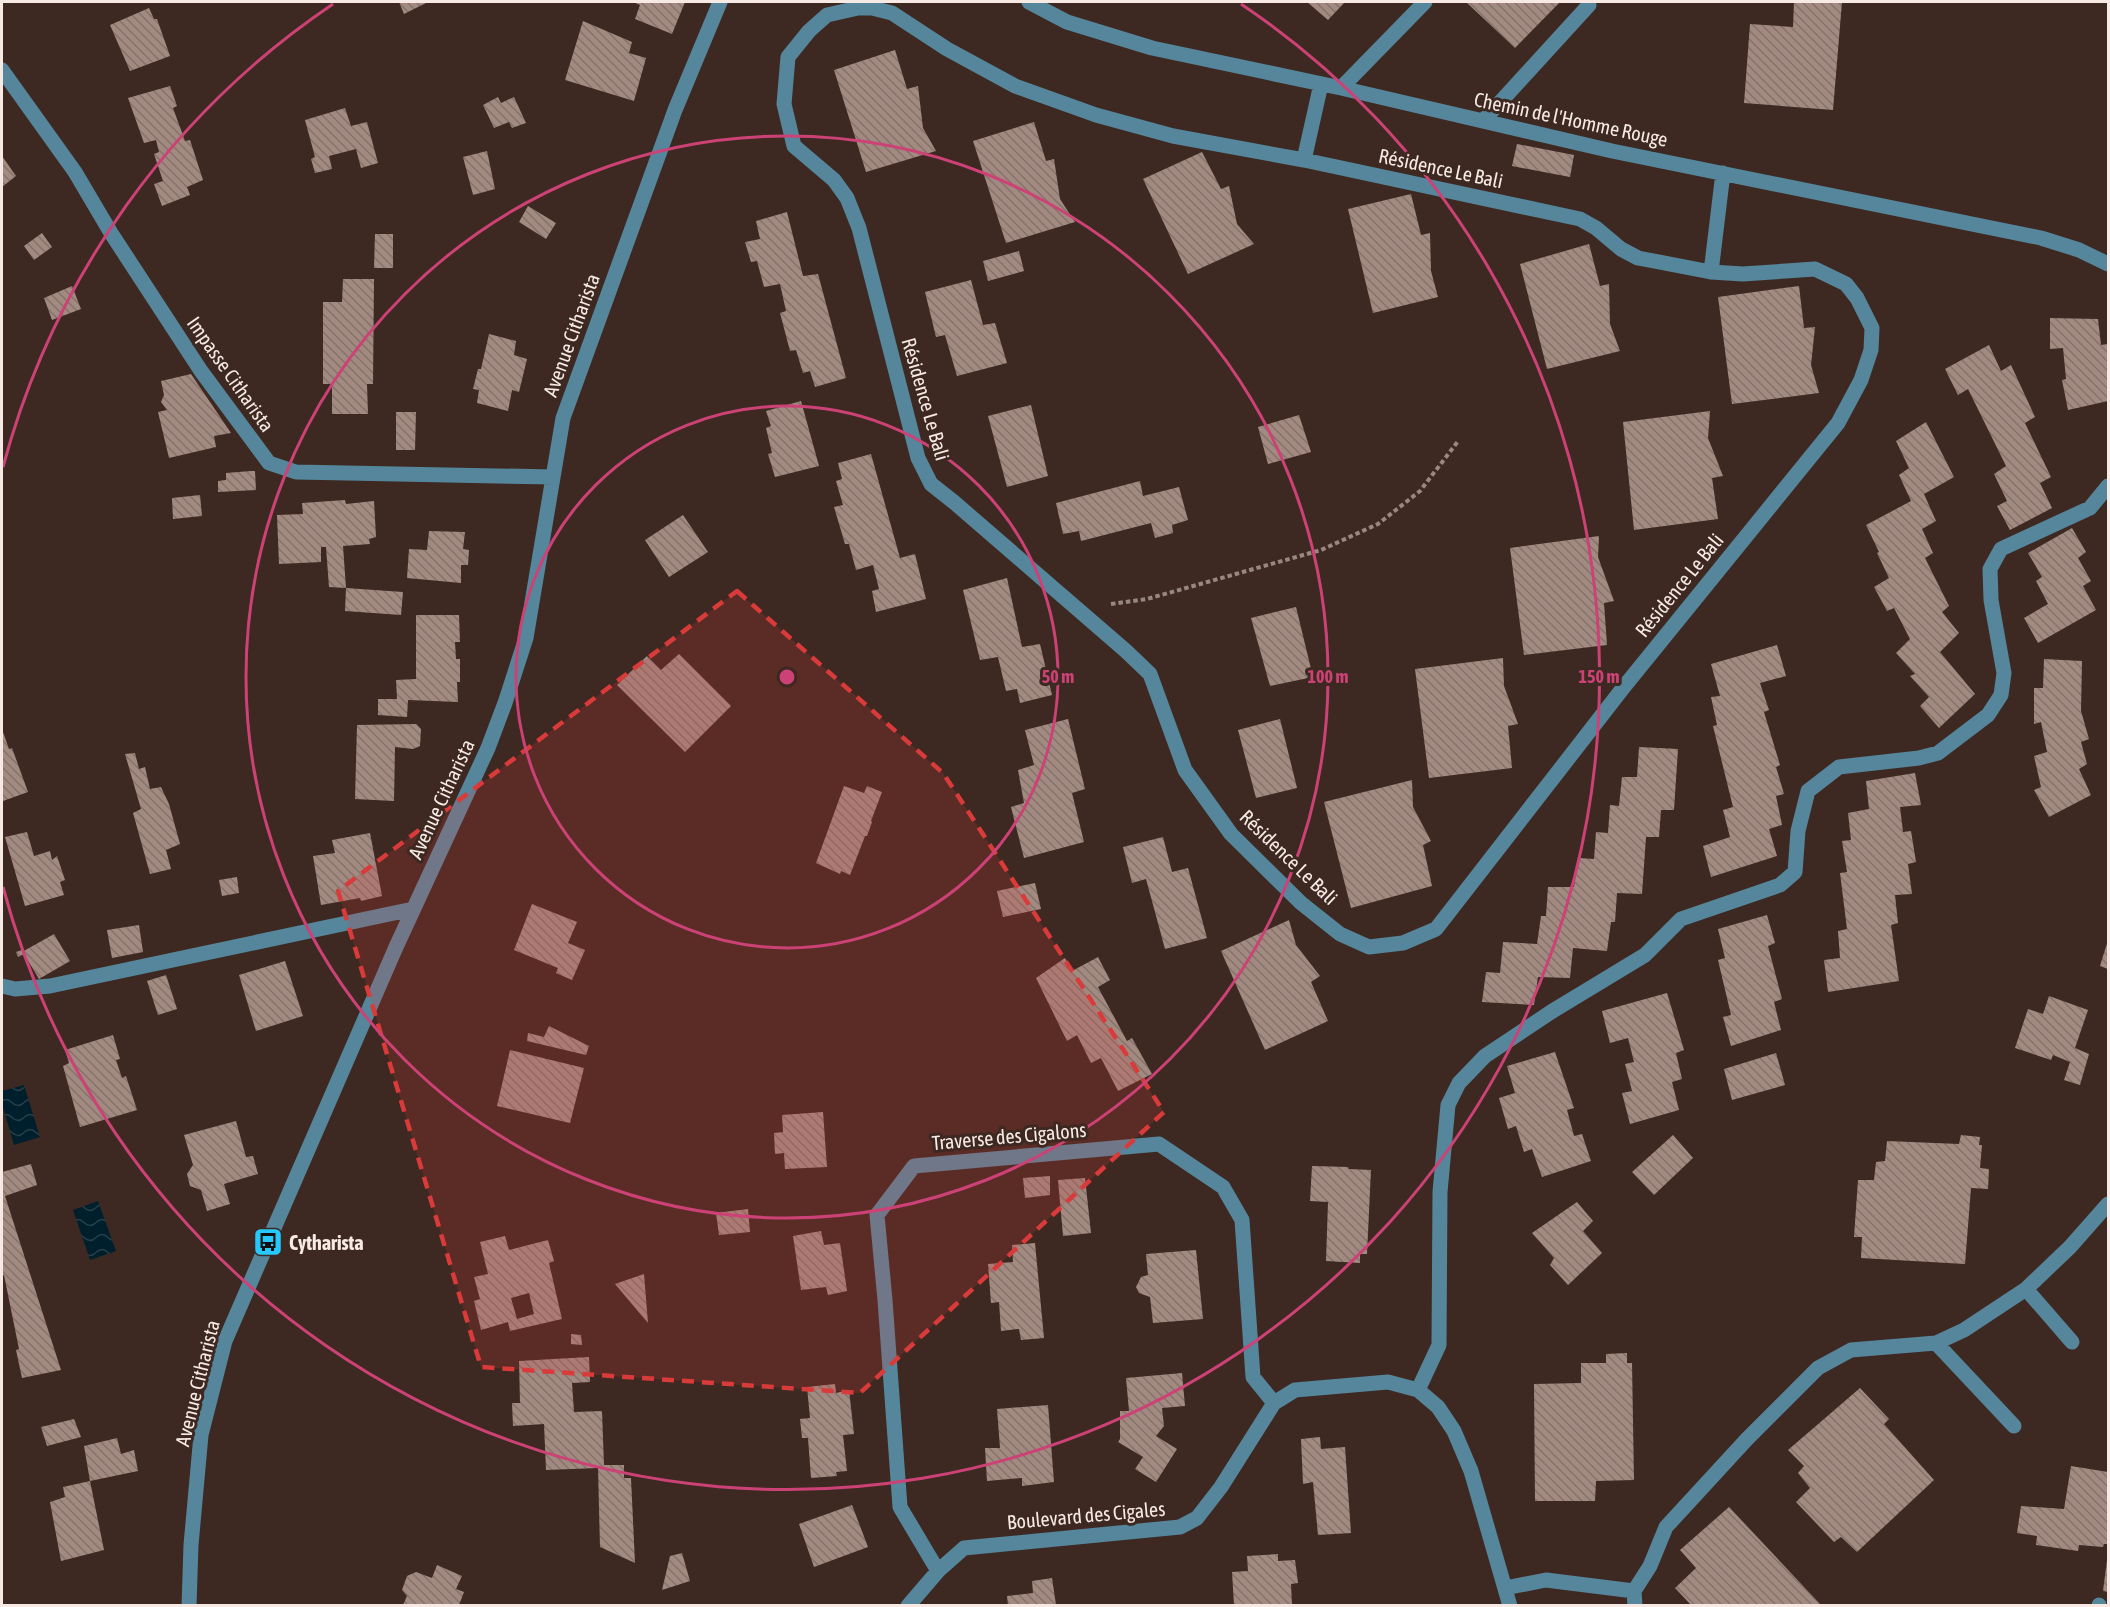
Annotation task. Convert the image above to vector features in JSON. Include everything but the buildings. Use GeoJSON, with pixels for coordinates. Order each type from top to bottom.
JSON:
{"type":"FeatureCollection","features":[{"type":"Feature","properties":{"kind":"street","name":"Avenue Citharista"},"geometry":{"type":"LineString","coordinates":[[189,1605],[191,1545],[201,1435],[225,1341],[413,909],[506,704],[526,638],[563,418],[675,110],[720,2]]}},
{"type":"Feature","properties":{"kind":"street","name":"Chemin de l'Homme Rouge"},"geometry":{"type":"LineString","coordinates":[[1030,2],[1067,22],[1152,48],[1341,88],[1612,151],[2041,238],[2079,250],[2109,264]]}},
{"type":"Feature","properties":{"kind":"street"},"geometry":{"type":"LineString","coordinates":[[1341,88],[1425,2]]}},
{"type":"Feature","properties":{"kind":"street"},"geometry":{"type":"LineString","coordinates":[[1484,121],[1589,5]]}},
{"type":"Feature","properties":{"kind":"street","name":"Résidence Le Bali"},"geometry":{"type":"LineString","coordinates":[[858,8],[872,8],[892,13],[947,49],[1015,86],[1096,115],[1173,136],[1304,160],[1580,219],[1596,228],[1621,249],[1638,258],[1711,272],[1743,274],[1815,269],[1846,284],[1857,298],[1872,328],[1871,350],[1861,380],[1838,423],[1623,687],[1436,929],[1403,943],[1369,946],[1340,934],[1301,903],[1231,834],[1185,770],[1150,674],[1078,609],[931,484],[918,458],[859,228],[847,198],[834,180],[794,146],[784,104],[788,57],[809,31],[827,15],[858,8]]}},
{"type":"Feature","properties":{"kind":"street","name":"Impasse Citharista"},"geometry":{"type":"LineString","coordinates":[[2,70],[75,172],[111,233],[201,371],[269,463],[296,472],[553,477]]}},
{"type":"Feature","properties":{"kind":"street"},"geometry":{"type":"LineString","coordinates":[[1304,160],[1320,84]]}},
{"type":"Feature","properties":{"kind":"street"},"geometry":{"type":"LineString","coordinates":[[1711,272],[1723,173]]}},
{"type":"Feature","properties":{"kind":"street"},"geometry":{"type":"LineString","coordinates":[[1418,1390],[1439,1345],[1440,1192],[1448,1105],[1459,1083],[1485,1056],[1551,1012],[1646,955],[1681,918],[1780,885],[1795,872],[1798,831],[1808,790],[1839,767],[1919,758],[1938,753],[1988,715],[2001,695],[2004,673],[1991,600],[1990,569],[2001,549],[2090,507],[2109,486]]}},
{"type":"Feature","properties":{"kind":"street"},"geometry":{"type":"LineString","coordinates":[[2,986],[15,989],[50,986],[413,909]]}},
{"type":"Feature","properties":{"kind":"street","name":"Traverse des Cigalons"},"geometry":{"type":"LineString","coordinates":[[938,1571],[900,1507],[877,1215],[914,1166],[1159,1144],[1223,1187],[1242,1220],[1253,1377],[1274,1402]]}},
{"type":"Feature","properties":{"kind":"street"},"geometry":{"type":"LineString","coordinates":[[1505,1588],[1546,1580],[1635,1598],[1666,1527],[1747,1439],[1818,1368],[1851,1350],[1936,1343],[1964,1330],[2026,1289],[2070,1247],[2109,1204]]}},
{"type":"Feature","properties":{"kind":"street"},"geometry":{"type":"LineString","coordinates":[[2026,1289],[2072,1342]]}},
{"type":"Feature","properties":{"kind":"street"},"geometry":{"type":"LineString","coordinates":[[1936,1343],[2014,1426]]}},
{"type":"Feature","properties":{"kind":"street"},"geometry":{"type":"LineString","coordinates":[[1274,1402],[1295,1390],[1388,1382],[1418,1390],[1438,1407],[1454,1431],[1471,1471],[1510,1605]]}},
{"type":"Feature","properties":{"kind":"street","name":"Boulevard des Cigales"},"geometry":{"type":"LineString","coordinates":[[908,1605],[938,1571],[964,1548],[1180,1527],[1197,1518],[1221,1487],[1274,1402]]}},
{"type":"Feature","properties":{"kind":"path"},"geometry":{"type":"LineString","coordinates":[[1078,609],[1147,600],[1321,550],[1378,524],[1420,491],[1459,440]]}},
{"type":"Feature","properties":{"kind":"highlighted area"},"geometry":{"type":"Polygon","coordinates":[[[737,591],[943,773],[1164,1112],[860,1393],[481,1367],[338,891],[737,591]]]}},
{"type":"Feature","properties":{"kind":"water"},"geometry":{"type":"Polygon","coordinates":[[[24,1085],[40,1137],[14,1145],[2,1104],[2,1091],[24,1085]]]}},
{"type":"Feature","properties":{"kind":"water"},"geometry":{"type":"Polygon","coordinates":[[[98,1201],[116,1251],[90,1260],[73,1210],[98,1201]]]}},
{"type":"Feature","properties":{"kind":"place","name":"Cytharista"},"geometry":{"type":"Point","coordinates":[268,1242]}}]}
